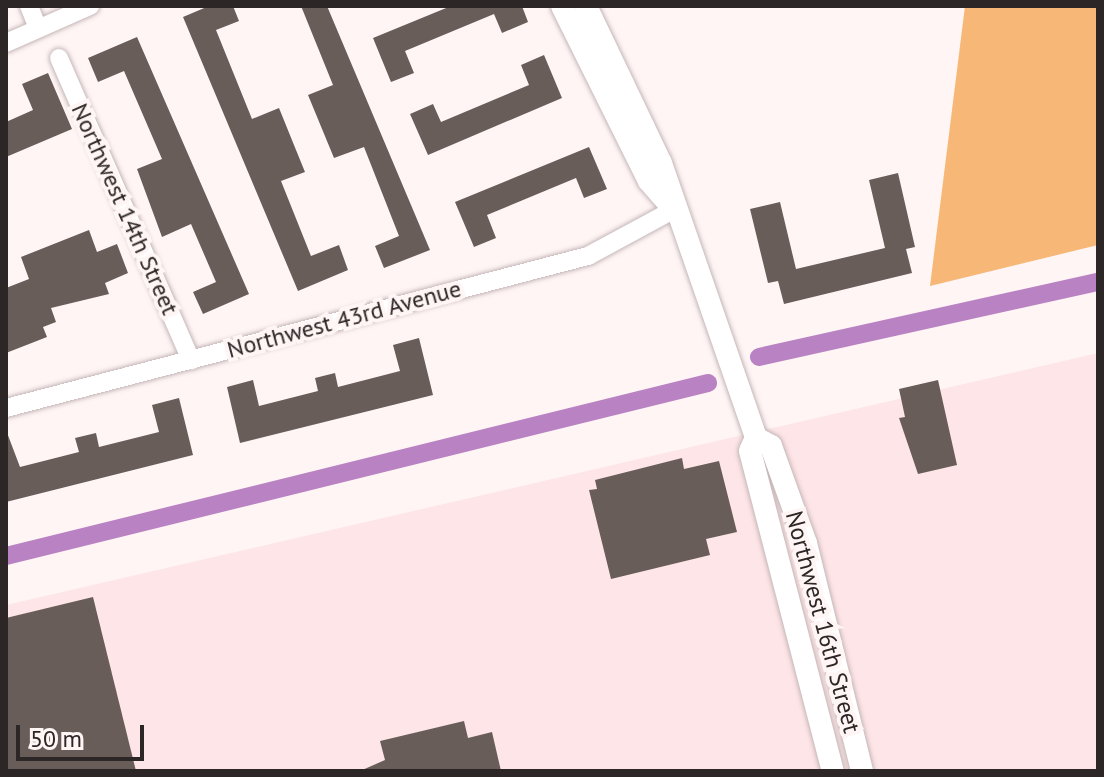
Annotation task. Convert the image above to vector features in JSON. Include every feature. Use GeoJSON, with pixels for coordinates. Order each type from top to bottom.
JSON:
{"type":"FeatureCollection","features":[{"type":"Feature","properties":{"kind":"street"},"geometry":{"type":"LineString","coordinates":[[29,6],[38,28]]}},
{"type":"Feature","properties":{"kind":"street"},"geometry":{"type":"LineString","coordinates":[[6,43],[90,6]]}},
{"type":"Feature","properties":{"kind":"street","name":"Northwest 16th Street"},"geometry":{"type":"LineString","coordinates":[[562,6],[649,181],[675,209]]}},
{"type":"Feature","properties":{"kind":"street","name":"Northwest 16th Street"},"geometry":{"type":"LineString","coordinates":[[586,6],[661,163],[756,438],[771,446],[806,543],[862,771]]}},
{"type":"Feature","properties":{"kind":"street","name":"Northwest 14th Street"},"geometry":{"type":"LineString","coordinates":[[59,58],[191,360]]}},
{"type":"Feature","properties":{"kind":"street","name":"Northwest 43rd Avenue"},"geometry":{"type":"LineString","coordinates":[[6,408],[588,256],[675,209]]}},
{"type":"Feature","properties":{"kind":"street","name":"Northwest 16th Street"},"geometry":{"type":"LineString","coordinates":[[756,438],[750,451],[833,771]]}},
{"type":"Feature","properties":{"kind":"shaded area"},"geometry":{"type":"Polygon","coordinates":[[[965,6],[1098,6],[1098,245],[930,286],[965,6]]]}},
{"type":"Feature","properties":{"kind":"shaded area"},"geometry":{"type":"Polygon","coordinates":[[[1098,353],[1098,771],[6,771],[6,605],[1098,353]]]}},
{"type":"Feature","properties":{"kind":"building"},"geometry":{"type":"Polygon","coordinates":[[[209,6],[233,6],[239,21],[216,30],[252,119],[279,108],[305,172],[281,181],[311,256],[339,245],[348,270],[298,291],[183,17],[209,6]]]}},
{"type":"Feature","properties":{"kind":"building"},"geometry":{"type":"Polygon","coordinates":[[[301,6],[327,6],[430,250],[384,268],[375,246],[399,236],[364,147],[334,158],[308,95],[333,85],[301,6]]]}},
{"type":"Feature","properties":{"kind":"building"},"geometry":{"type":"Polygon","coordinates":[[[451,6],[522,6],[528,22],[502,33],[494,14],[405,51],[414,73],[391,82],[373,38],[451,6]]]}},
{"type":"Feature","properties":{"kind":"building"},"geometry":{"type":"Polygon","coordinates":[[[137,37],[249,294],[203,314],[193,292],[216,282],[191,224],[162,237],[137,169],[162,159],[124,71],[98,82],[88,58],[137,37]]]}},
{"type":"Feature","properties":{"kind":"building"},"geometry":{"type":"Polygon","coordinates":[[[544,55],[562,98],[428,155],[410,114],[433,104],[441,122],[529,85],[521,65],[544,55]]]}},
{"type":"Feature","properties":{"kind":"building"},"geometry":{"type":"Polygon","coordinates":[[[48,73],[72,129],[6,157],[6,122],[33,110],[22,84],[48,73]]]}},
{"type":"Feature","properties":{"kind":"building"},"geometry":{"type":"Polygon","coordinates":[[[589,147],[607,189],[584,198],[576,178],[487,215],[496,238],[474,247],[455,202],[589,147]]]}},
{"type":"Feature","properties":{"kind":"building"},"geometry":{"type":"Polygon","coordinates":[[[898,173],[915,247],[906,249],[912,273],[784,304],[778,281],[768,283],[750,209],[780,202],[796,269],[885,248],[869,180],[898,173]]]}},
{"type":"Feature","properties":{"kind":"building"},"geometry":{"type":"Polygon","coordinates":[[[89,230],[97,252],[117,244],[128,273],[105,283],[109,294],[51,308],[56,322],[43,327],[47,337],[6,353],[6,288],[29,279],[21,257],[89,230]]]}},
{"type":"Feature","properties":{"kind":"building"},"geometry":{"type":"Polygon","coordinates":[[[419,338],[433,395],[240,443],[227,387],[253,380],[259,406],[318,391],[315,378],[335,373],[338,387],[400,371],[393,345],[419,338]]]}},
{"type":"Feature","properties":{"kind":"building"},"geometry":{"type":"Polygon","coordinates":[[[938,380],[957,465],[918,474],[899,418],[905,417],[899,389],[938,380]]]}},
{"type":"Feature","properties":{"kind":"building"},"geometry":{"type":"Polygon","coordinates":[[[179,398],[193,455],[6,502],[6,430],[20,467],[79,452],[75,438],[96,433],[99,447],[159,432],[152,405],[179,398]]]}},
{"type":"Feature","properties":{"kind":"building"},"geometry":{"type":"Polygon","coordinates":[[[682,458],[684,469],[719,461],[737,532],[706,539],[710,555],[611,579],[589,490],[597,489],[595,480],[682,458]]]}},
{"type":"Feature","properties":{"kind":"building"},"geometry":{"type":"Polygon","coordinates":[[[93,597],[136,771],[6,771],[6,618],[93,597]]]}},
{"type":"Feature","properties":{"kind":"building"},"geometry":{"type":"Polygon","coordinates":[[[464,721],[468,738],[492,732],[501,771],[360,771],[385,760],[380,741],[464,721]]]}},
{"type":"Feature","properties":{"kind":"waterway"},"geometry":{"type":"LineString","coordinates":[[759,357],[1098,282]]}},
{"type":"Feature","properties":{"kind":"waterway"},"geometry":{"type":"LineString","coordinates":[[6,556],[708,383]]}}]}
